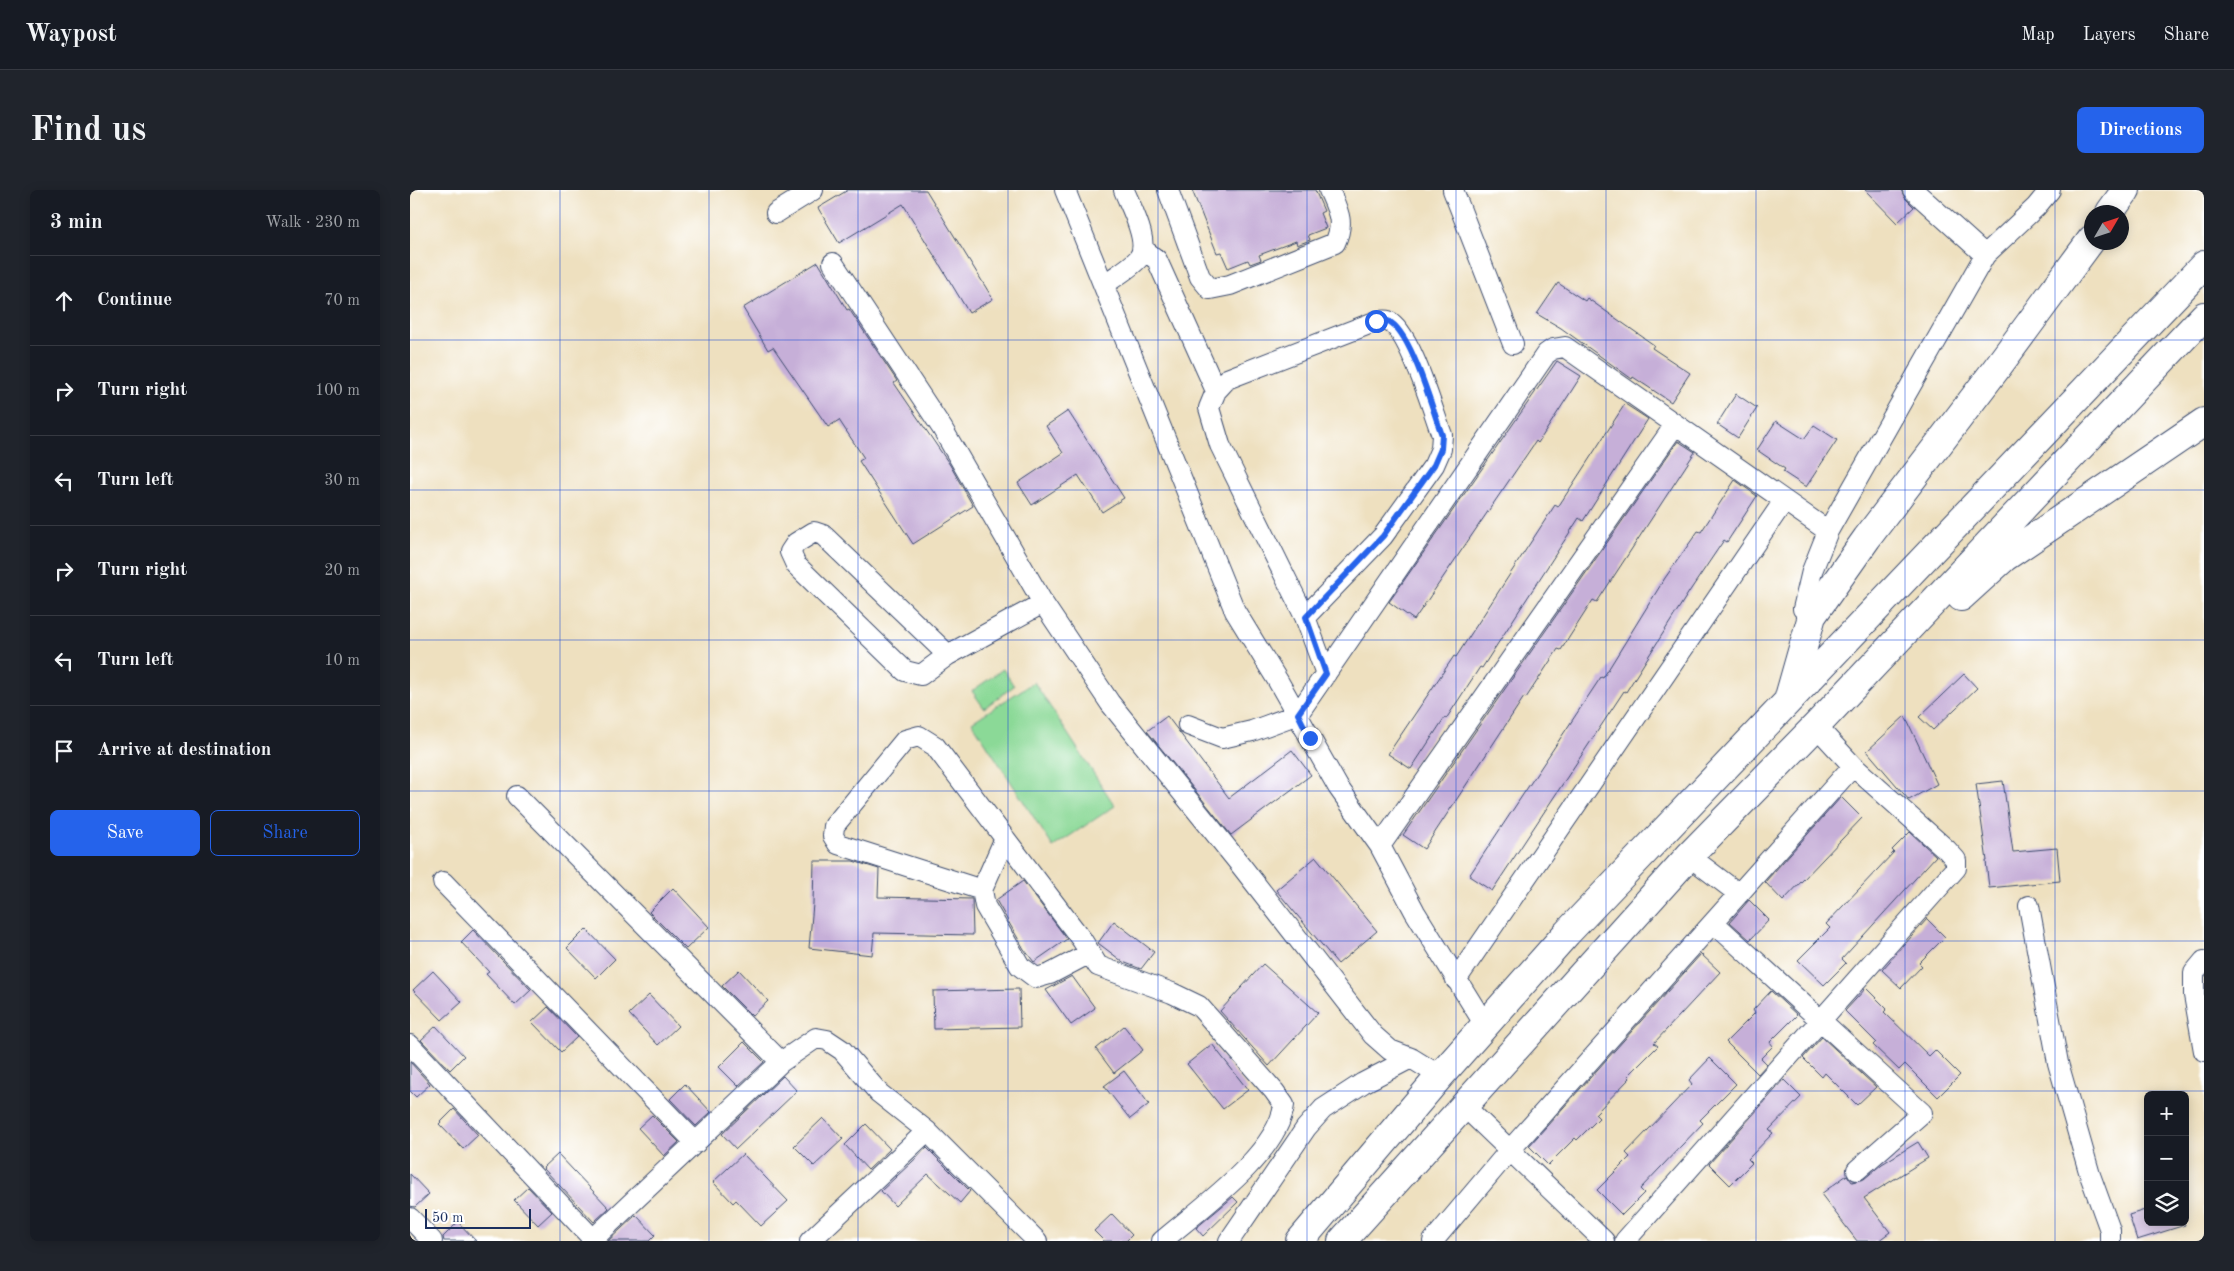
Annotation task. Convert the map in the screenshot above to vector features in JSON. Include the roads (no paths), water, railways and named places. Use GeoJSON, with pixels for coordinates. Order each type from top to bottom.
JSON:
{"type":"FeatureCollection","features":[{"type":"Feature","properties":{"kind":"highway"},"geometry":{"type":"LineString","coordinates":[[2115,205],[2126,190]]}},
{"type":"Feature","properties":{"kind":"highway"},"geometry":{"type":"LineString","coordinates":[[1787,702],[1812,616],[1867,538],[2084,250]]}},
{"type":"Feature","properties":{"kind":"highway"},"geometry":{"type":"LineString","coordinates":[[1300,1241],[1440,1076],[1567,933],[2204,265]]}},
{"type":"Feature","properties":{"kind":"highway"},"geometry":{"type":"LineString","coordinates":[[1342,1241],[1690,856],[1816,726],[2204,316]]}},
{"type":"Feature","properties":{"kind":"highway"},"geometry":{"type":"LineString","coordinates":[[1816,726],[2004,557],[2204,422]]}},
{"type":"Feature","properties":{"kind":"street"},"geometry":{"type":"LineString","coordinates":[[776,213],[813,190]]}},
{"type":"Feature","properties":{"kind":"street"},"geometry":{"type":"LineString","coordinates":[[1065,190],[1235,611],[1298,714],[1338,787],[1380,846],[1456,980],[1485,1025]]}},
{"type":"Feature","properties":{"kind":"street"},"geometry":{"type":"LineString","coordinates":[[1104,285],[1139,258],[1143,249],[1144,239],[1124,190]]}},
{"type":"Feature","properties":{"kind":"street"},"geometry":{"type":"LineString","coordinates":[[1168,190],[1200,277],[1210,289],[1230,285],[1335,243],[1341,231],[1340,216],[1329,190]]}},
{"type":"Feature","properties":{"kind":"street"},"geometry":{"type":"LineString","coordinates":[[1453,190],[1513,344]]}},
{"type":"Feature","properties":{"kind":"street"},"geometry":{"type":"LineString","coordinates":[[1913,190],[1985,255]]}},
{"type":"Feature","properties":{"kind":"street"},"geometry":{"type":"LineString","coordinates":[[1803,609],[1812,572],[1828,531],[1985,255],[2036,207],[2050,190]]}},
{"type":"Feature","properties":{"kind":"street"},"geometry":{"type":"LineString","coordinates":[[1143,249],[1157,260],[1216,391]]}},
{"type":"Feature","properties":{"kind":"street"},"geometry":{"type":"LineString","coordinates":[[833,263],[942,428],[1043,603],[1110,703],[1373,1035],[1390,1050],[1411,1058],[1440,1076]]}},
{"type":"Feature","properties":{"kind":"street"},"geometry":{"type":"LineString","coordinates":[[1306,617],[1383,536],[1434,465],[1441,449],[1442,435],[1410,347],[1388,321],[1376,321],[1227,379],[1216,391],[1209,408],[1220,444],[1306,617],[1326,674]]}},
{"type":"Feature","properties":{"kind":"street"},"geometry":{"type":"LineString","coordinates":[[1188,725],[1222,738],[1252,731],[1298,714],[1546,354],[1553,349],[1565,347],[1828,531]]}},
{"type":"Feature","properties":{"kind":"street"},"geometry":{"type":"LineString","coordinates":[[1380,846],[1675,425]]}},
{"type":"Feature","properties":{"kind":"street"},"geometry":{"type":"LineString","coordinates":[[1456,980],[1784,501]]}},
{"type":"Feature","properties":{"kind":"street"},"geometry":{"type":"LineString","coordinates":[[948,655],[823,535],[814,532],[796,543],[790,552],[796,565],[905,671],[921,675],[948,655],[1043,603]]}},
{"type":"Feature","properties":{"kind":"street"},"geometry":{"type":"LineString","coordinates":[[1624,1241],[1821,1022],[1956,868],[1956,860],[1948,850],[1853,766],[1816,726]]}},
{"type":"Feature","properties":{"kind":"street"},"geometry":{"type":"LineString","coordinates":[[982,890],[838,844],[833,836],[834,826],[905,740],[919,736],[935,746],[1098,966],[1172,993],[1199,1006],[1274,1091],[1284,1105],[1282,1117],[1254,1162],[1162,1241]]}},
{"type":"Feature","properties":{"kind":"street"},"geometry":{"type":"LineString","coordinates":[[1433,1241],[1509,1151],[1853,766]]}},
{"type":"Feature","properties":{"kind":"street"},"geometry":{"type":"LineString","coordinates":[[517,796],[781,1062]]}},
{"type":"Feature","properties":{"kind":"street"},"geometry":{"type":"LineString","coordinates":[[1005,838],[982,890],[984,906],[1020,966],[1036,978],[1050,974],[1090,953]]}},
{"type":"Feature","properties":{"kind":"street"},"geometry":{"type":"LineString","coordinates":[[1690,856],[1739,894]]}},
{"type":"Feature","properties":{"kind":"street"},"geometry":{"type":"LineString","coordinates":[[443,882],[696,1143]]}},
{"type":"Feature","properties":{"kind":"street"},"geometry":{"type":"LineString","coordinates":[[2029,906],[2058,1063],[2090,1175],[2110,1230],[2110,1241]]}},
{"type":"Feature","properties":{"kind":"street"},"geometry":{"type":"LineString","coordinates":[[1714,923],[1922,1113],[1857,1170]]}},
{"type":"Feature","properties":{"kind":"street"},"geometry":{"type":"LineString","coordinates":[[2204,962],[2194,973],[2194,995],[2204,1051]]}},
{"type":"Feature","properties":{"kind":"street"},"geometry":{"type":"LineString","coordinates":[[410,1045],[592,1240],[781,1062],[816,1038],[827,1040],[842,1050],[879,1094],[927,1131],[1037,1241]]}},
{"type":"Feature","properties":{"kind":"street"},"geometry":{"type":"LineString","coordinates":[[1229,1241],[1306,1128],[1323,1109],[1363,1083],[1411,1058]]}},
{"type":"Feature","properties":{"kind":"street"},"geometry":{"type":"LineString","coordinates":[[1463,1105],[1604,1241]]}},
{"type":"Feature","properties":{"kind":"street"},"geometry":{"type":"LineString","coordinates":[[810,1241],[927,1131]]}},
{"type":"Feature","properties":{"kind":"street"},"geometry":{"type":"LineString","coordinates":[[410,1218],[432,1241]]}}]}
